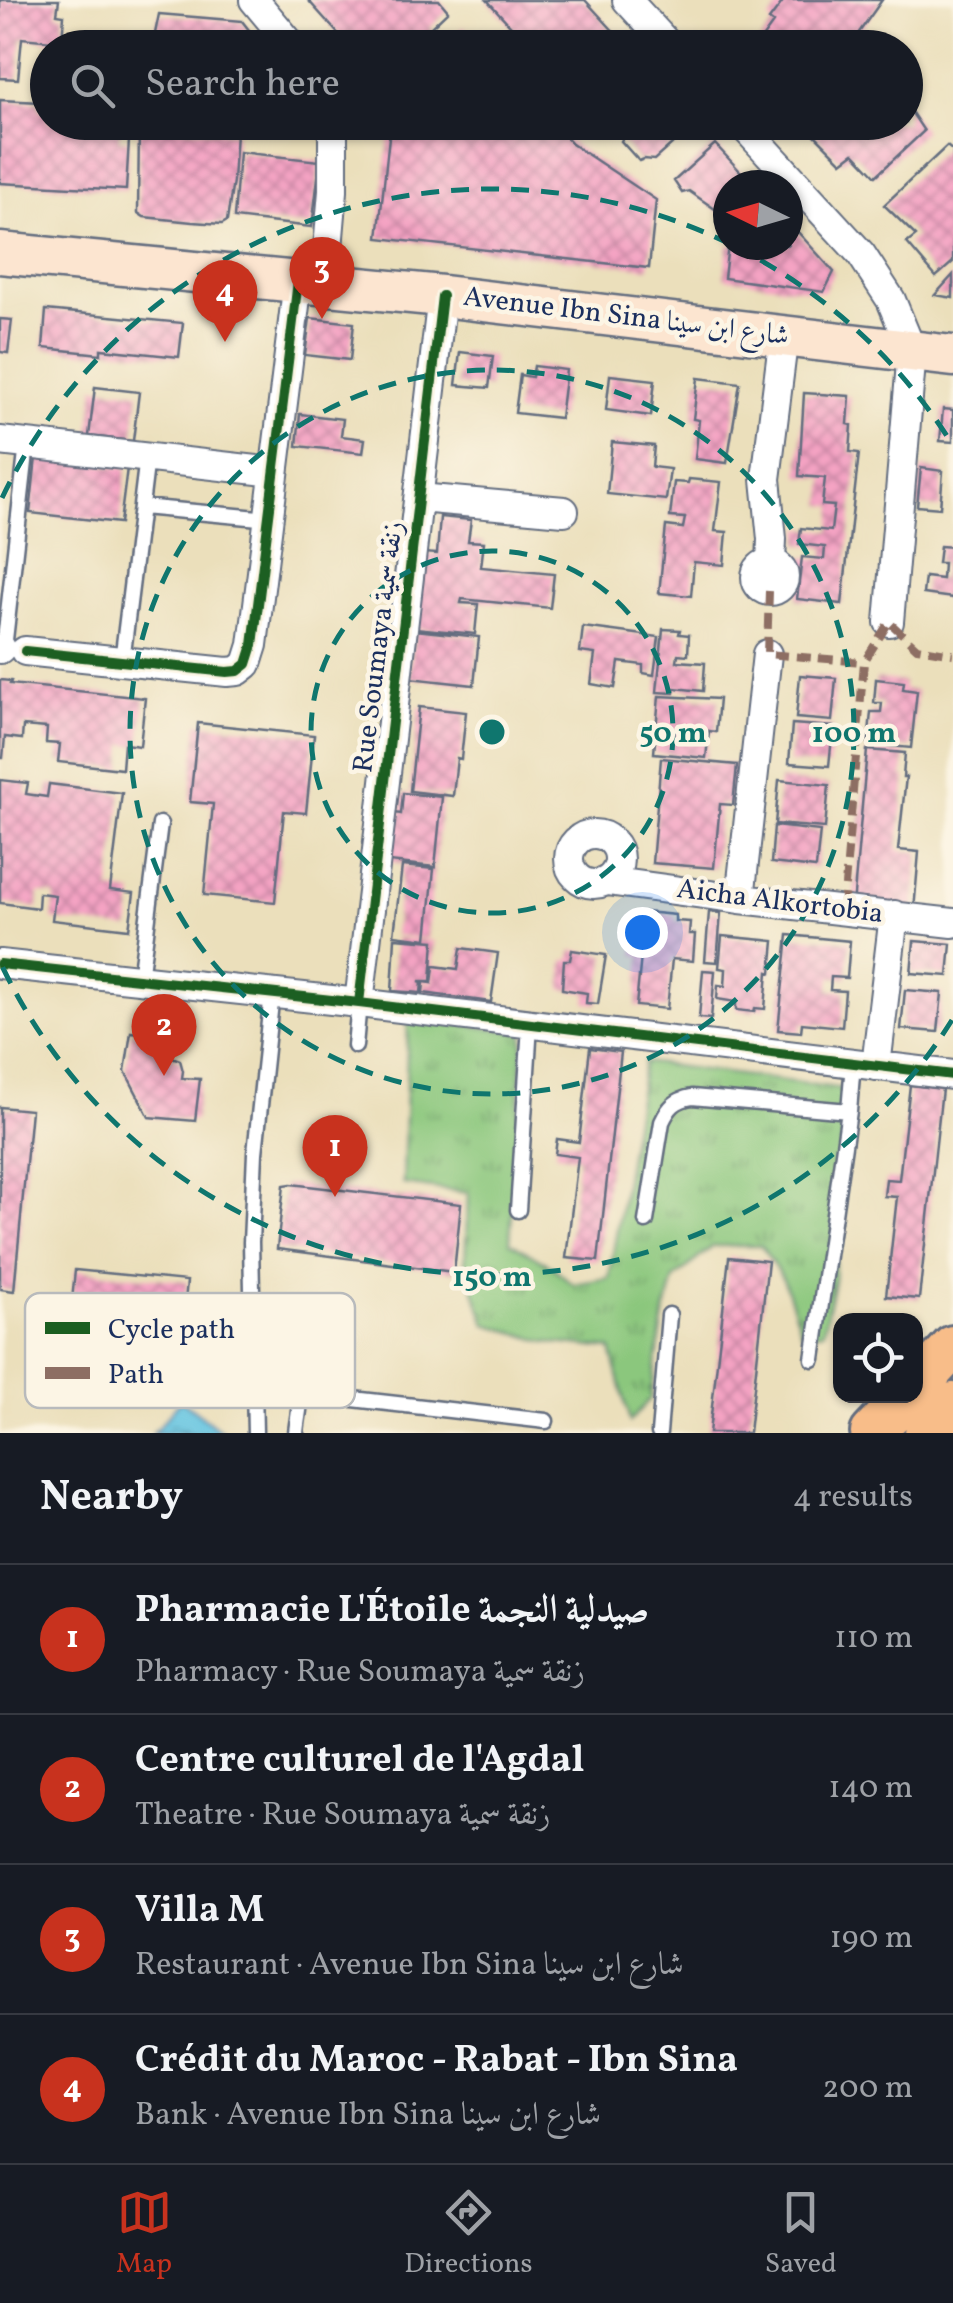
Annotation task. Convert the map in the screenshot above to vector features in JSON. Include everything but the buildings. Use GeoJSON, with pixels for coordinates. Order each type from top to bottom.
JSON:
{"type":"FeatureCollection","features":[{"type":"Feature","properties":{"kind":"main road","name":"Avenue Ibn Sina شارع ابن سينا"},"geometry":{"type":"LineString","coordinates":[[0,253],[442,296],[953,356]]}},
{"type":"Feature","properties":{"kind":"main road"},"geometry":{"type":"LineString","coordinates":[[923,1379],[953,1347]]}},
{"type":"Feature","properties":{"kind":"main road"},"geometry":{"type":"LineString","coordinates":[[872,1433],[901,1403]]}},
{"type":"Feature","properties":{"kind":"main road"},"geometry":{"type":"LineString","coordinates":[[926,1433],[953,1404]]}},
{"type":"Feature","properties":{"kind":"street"},"geometry":{"type":"LineString","coordinates":[[254,0],[279,30]]}},
{"type":"Feature","properties":{"kind":"street"},"geometry":{"type":"LineString","coordinates":[[627,0],[654,30]]}},
{"type":"Feature","properties":{"kind":"street"},"geometry":{"type":"LineString","coordinates":[[9,649],[227,672],[238,671],[247,664],[254,645],[274,472],[333,190],[333,140]]}},
{"type":"Feature","properties":{"kind":"street"},"geometry":{"type":"LineString","coordinates":[[756,140],[861,254],[891,300],[912,350],[889,622]]}},
{"type":"Feature","properties":{"kind":"street","name":"Rue Soumaya زنقة سمية"},"geometry":{"type":"LineString","coordinates":[[359,1003],[442,296]]}},
{"type":"Feature","properties":{"kind":"street"},"geometry":{"type":"LineString","coordinates":[[771,562],[766,479],[784,335]]}},
{"type":"Feature","properties":{"kind":"street"},"geometry":{"type":"LineString","coordinates":[[13,442],[274,472]]}},
{"type":"Feature","properties":{"kind":"street"},"geometry":{"type":"LineString","coordinates":[[420,498],[564,510]]}},
{"type":"Feature","properties":{"kind":"street"},"geometry":{"type":"LineString","coordinates":[[740,899],[768,654]]}},
{"type":"Feature","properties":{"kind":"street","name":"Aicha Alkortobia"},"geometry":{"type":"LineString","coordinates":[[607,881],[953,923]]}},
{"type":"Feature","properties":{"kind":"street"},"geometry":{"type":"LineString","coordinates":[[865,1065],[894,915]]}},
{"type":"Feature","properties":{"kind":"street"},"geometry":{"type":"LineString","coordinates":[[0,964],[953,1075]]}},
{"type":"Feature","properties":{"kind":"lane"},"geometry":{"type":"LineString","coordinates":[[9,649],[5,640],[13,442]]}},
{"type":"Feature","properties":{"kind":"lane"},"geometry":{"type":"LineString","coordinates":[[122,661],[147,457]]}},
{"type":"Feature","properties":{"kind":"lane"},"geometry":{"type":"LineString","coordinates":[[142,507],[269,519]]}},
{"type":"Feature","properties":{"kind":"lane"},"geometry":{"type":"LineString","coordinates":[[140,979],[160,824]]}},
{"type":"Feature","properties":{"kind":"lane"},"geometry":{"type":"LineString","coordinates":[[253,1293],[255,1152],[272,993]]}},
{"type":"Feature","properties":{"kind":"lane"},"geometry":{"type":"LineString","coordinates":[[354,1046],[359,1003]]}},
{"type":"Feature","properties":{"kind":"lane"},"geometry":{"type":"LineString","coordinates":[[518,1210],[530,1025]]}},
{"type":"Feature","properties":{"kind":"lane"},"geometry":{"type":"LineString","coordinates":[[813,1360],[849,1110],[865,1065]]}},
{"type":"Feature","properties":{"kind":"lane"},"geometry":{"type":"LineString","coordinates":[[646,1221],[662,1122],[678,1100],[692,1097],[849,1110]]}},
{"type":"Feature","properties":{"kind":"lane"},"geometry":{"type":"LineString","coordinates":[[659,1433],[669,1315]]}},
{"type":"Feature","properties":{"kind":"lane"},"geometry":{"type":"LineString","coordinates":[[355,1399],[546,1421]]}},
{"type":"Feature","properties":{"kind":"lane"},"geometry":{"type":"LineString","coordinates":[[255,1408],[256,1433]]}},
{"type":"Feature","properties":{"kind":"lane"},"geometry":{"type":"LineString","coordinates":[[296,1433],[298,1408]]}},
{"type":"Feature","properties":{"kind":"green space"},"geometry":{"type":"Polygon","coordinates":[[[408,1017],[524,1033],[510,1242],[550,1265],[573,1284],[609,1278],[644,1062],[845,1089],[834,1281],[823,1332],[802,1335],[784,1281],[761,1246],[713,1246],[674,1279],[650,1399],[630,1422],[611,1349],[546,1342],[486,1324],[465,1266],[468,1193],[403,1184],[408,1017]]]}},
{"type":"Feature","properties":{"kind":"water"},"geometry":{"type":"Polygon","coordinates":[[[174,1408],[191,1408],[224,1433],[153,1433],[174,1408]]]}},
{"type":"Feature","properties":{"kind":"marked path"},"geometry":{"type":"LineString","coordinates":[[769,591],[767,654],[864,662]]}},
{"type":"Feature","properties":{"kind":"marked path"},"geometry":{"type":"LineString","coordinates":[[843,909],[864,662],[889,622],[917,648],[953,654]]}},
{"type":"Feature","properties":{"kind":"cycle path"},"geometry":{"type":"LineString","coordinates":[[25,651],[227,672],[238,671],[247,664],[253,645],[298,281]]}},
{"type":"Feature","properties":{"kind":"cycle path"},"geometry":{"type":"LineString","coordinates":[[359,1003],[442,296]]}},
{"type":"Feature","properties":{"kind":"cycle path"},"geometry":{"type":"LineString","coordinates":[[0,964],[953,1075]]}},
{"type":"Feature","properties":{"kind":"place","name":"Villa M"},"geometry":{"type":"Point","coordinates":[322,319]}},
{"type":"Feature","properties":{"kind":"place","name":"Crédit du Maroc - Rabat - Ibn Sina"},"geometry":{"type":"Point","coordinates":[225,342]}},
{"type":"Feature","properties":{"kind":"place","name":"Centre culturel de l'Agdal"},"geometry":{"type":"Point","coordinates":[164,1076]}},
{"type":"Feature","properties":{"kind":"place","name":"Pharmacie L'Étoile صيدلية النجمة"},"geometry":{"type":"Point","coordinates":[335,1197]}}]}
